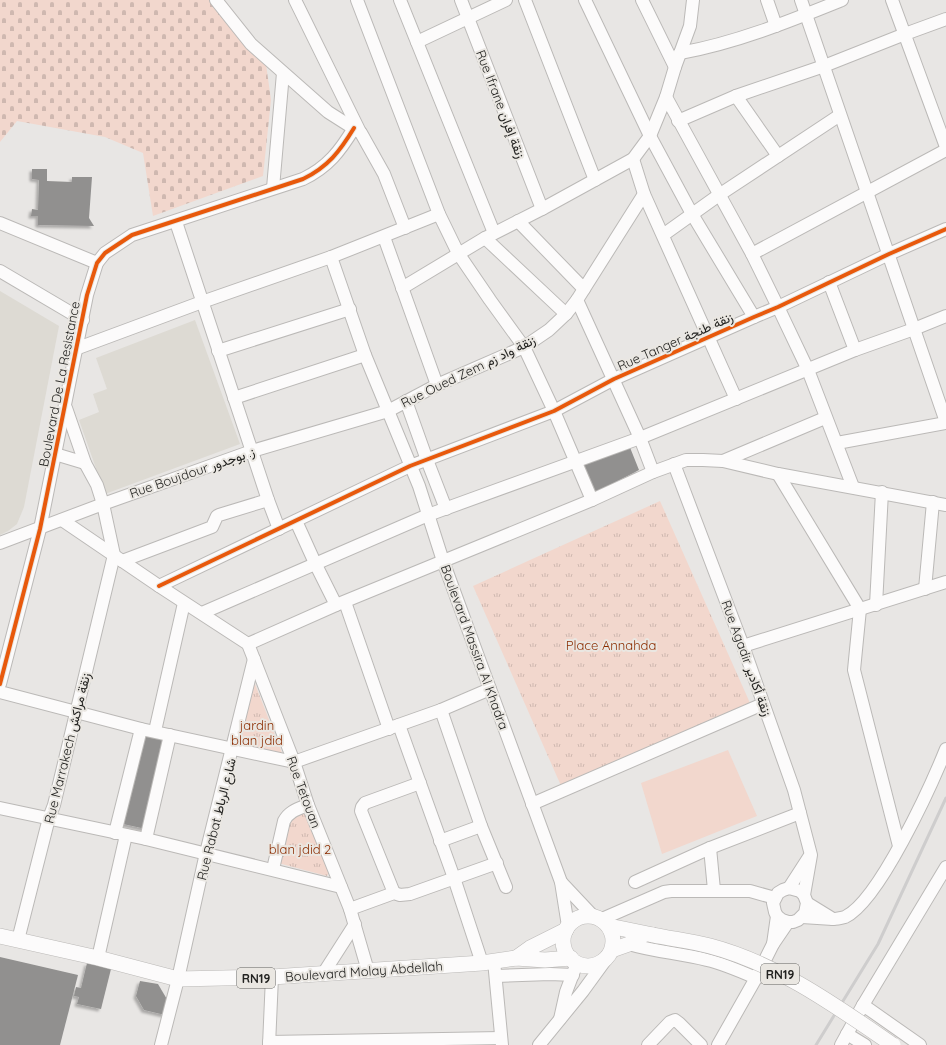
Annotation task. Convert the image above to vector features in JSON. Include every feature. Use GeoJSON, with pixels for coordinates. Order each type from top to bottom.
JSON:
{"type":"FeatureCollection","features":[{"type":"Feature","properties":{"kind":"main road","name":"RN19"},"geometry":{"type":"LineString","coordinates":[[567,928],[579,917],[601,920],[649,935],[710,946],[732,953],[789,978],[815,993],[893,1045]]}},
{"type":"Feature","properties":{"kind":"main road"},"geometry":{"type":"LineString","coordinates":[[601,920],[613,933],[614,942],[609,954]]}},
{"type":"Feature","properties":{"kind":"main road","name":"Boulevard Molay Abdellah"},"geometry":{"type":"LineString","coordinates":[[516,958],[530,948],[567,928]]}},
{"type":"Feature","properties":{"kind":"main road"},"geometry":{"type":"LineString","coordinates":[[567,928],[564,936],[564,948],[574,965]]}},
{"type":"Feature","properties":{"kind":"main road","name":"RN19"},"geometry":{"type":"LineString","coordinates":[[574,965],[585,966],[601,963],[609,954],[649,935]]}},
{"type":"Feature","properties":{"kind":"main road","name":"Boulevard Molay Abdellah"},"geometry":{"type":"LineString","coordinates":[[0,936],[178,978],[272,977],[323,974],[488,962],[516,958],[545,960],[574,965]]}},
{"type":"Feature","properties":{"kind":"street"},"geometry":{"type":"LineString","coordinates":[[216,0],[251,44],[328,112],[358,131]]}},
{"type":"Feature","properties":{"kind":"street"},"geometry":{"type":"LineString","coordinates":[[295,0],[358,131],[384,174],[405,228]]}},
{"type":"Feature","properties":{"kind":"street"},"geometry":{"type":"LineString","coordinates":[[356,0],[439,214],[458,253],[524,346],[592,500]]}},
{"type":"Feature","properties":{"kind":"street"},"geometry":{"type":"LineString","coordinates":[[400,0],[489,235],[566,314]]}},
{"type":"Feature","properties":{"kind":"street","name":"Rue Ifrane زنقة إفران"},"geometry":{"type":"LineString","coordinates":[[461,0],[542,209]]}},
{"type":"Feature","properties":{"kind":"street"},"geometry":{"type":"LineString","coordinates":[[417,42],[506,0]]}},
{"type":"Feature","properties":{"kind":"street"},"geometry":{"type":"LineString","coordinates":[[526,0],[595,180]]}},
{"type":"Feature","properties":{"kind":"street"},"geometry":{"type":"LineString","coordinates":[[585,0],[650,136],[692,214],[754,317]]}},
{"type":"Feature","properties":{"kind":"street"},"geometry":{"type":"LineString","coordinates":[[642,0],[675,67]]}},
{"type":"Feature","properties":{"kind":"street"},"geometry":{"type":"LineString","coordinates":[[402,288],[489,235],[542,209],[633,159],[650,136],[666,98],[675,67],[690,26],[693,0]]}},
{"type":"Feature","properties":{"kind":"street"},"geometry":{"type":"LineString","coordinates":[[767,0],[776,26]]}},
{"type":"Feature","properties":{"kind":"street"},"geometry":{"type":"LineString","coordinates":[[801,0],[946,422],[836,443]]}},
{"type":"Feature","properties":{"kind":"street"},"geometry":{"type":"LineString","coordinates":[[680,53],[723,44],[806,15],[842,0]]}},
{"type":"Feature","properties":{"kind":"street"},"geometry":{"type":"LineString","coordinates":[[752,254],[946,148],[892,0]]}},
{"type":"Feature","properties":{"kind":"street"},"geometry":{"type":"LineString","coordinates":[[678,121],[736,96],[824,66],[946,19]]}},
{"type":"Feature","properties":{"kind":"street"},"geometry":{"type":"LineString","coordinates":[[273,188],[283,73]]}},
{"type":"Feature","properties":{"kind":"street"},"geometry":{"type":"LineString","coordinates":[[736,96],[778,156]]}},
{"type":"Feature","properties":{"kind":"street"},"geometry":{"type":"LineString","coordinates":[[666,98],[752,254],[778,307],[808,370],[853,487]]}},
{"type":"Feature","properties":{"kind":"street"},"geometry":{"type":"LineString","coordinates":[[663,235],[719,195],[840,116]]}},
{"type":"Feature","properties":{"kind":"street","name":"Boulevard De La Resistance"},"geometry":{"type":"LineString","coordinates":[[0,684],[40,528],[88,295],[97,263],[105,253],[132,235],[176,222],[303,179],[316,173],[326,166],[358,131]]}},
{"type":"Feature","properties":{"kind":"street"},"geometry":{"type":"LineString","coordinates":[[633,159],[644,194],[736,398]]}},
{"type":"Feature","properties":{"kind":"street","name":"Rue Oued Zem زنقة واد زم"},"geometry":{"type":"LineString","coordinates":[[388,411],[437,385],[524,346],[549,330],[566,314],[584,290],[610,246],[644,194]]}},
{"type":"Feature","properties":{"kind":"street"},"geometry":{"type":"LineString","coordinates":[[78,348],[202,302],[331,257],[439,214]]}},
{"type":"Feature","properties":{"kind":"street"},"geometry":{"type":"LineString","coordinates":[[518,220],[584,290]]}},
{"type":"Feature","properties":{"kind":"street"},"geometry":{"type":"LineString","coordinates":[[176,222],[218,351],[279,529]]}},
{"type":"Feature","properties":{"kind":"street"},"geometry":{"type":"LineString","coordinates":[[0,223],[97,263]]}},
{"type":"Feature","properties":{"kind":"street","name":"Rue Tanger زنقة طنجة"},"geometry":{"type":"LineString","coordinates":[[159,586],[410,466],[554,411],[614,379],[778,307],[889,254],[946,229]]}},
{"type":"Feature","properties":{"kind":"street"},"geometry":{"type":"LineString","coordinates":[[384,237],[437,385]]}},
{"type":"Feature","properties":{"kind":"street","name":"Boulevard Massira Al Khadra"},"geometry":{"type":"LineString","coordinates":[[331,257],[365,354],[419,486],[443,561],[561,882]]}},
{"type":"Feature","properties":{"kind":"street"},"geometry":{"type":"LineString","coordinates":[[0,271],[83,320]]}},
{"type":"Feature","properties":{"kind":"street"},"geometry":{"type":"LineString","coordinates":[[829,282],[856,350]]}},
{"type":"Feature","properties":{"kind":"street"},"geometry":{"type":"LineString","coordinates":[[577,300],[614,379],[653,472]]}},
{"type":"Feature","properties":{"kind":"street"},"geometry":{"type":"LineString","coordinates":[[218,351],[350,309]]}},
{"type":"Feature","properties":{"kind":"street"},"geometry":{"type":"LineString","coordinates":[[202,613],[315,563],[428,516],[575,460],[640,438],[856,350],[946,316]]}},
{"type":"Feature","properties":{"kind":"street"},"geometry":{"type":"LineString","coordinates":[[234,398],[365,354]]}},
{"type":"Feature","properties":{"kind":"street"},"geometry":{"type":"LineString","coordinates":[[406,402],[426,460],[446,509]]}},
{"type":"Feature","properties":{"kind":"street"},"geometry":{"type":"LineString","coordinates":[[65,407],[85,463],[95,480],[118,558]]}},
{"type":"Feature","properties":{"kind":"street","name":"Rue Boujdour ز. بوجدور"},"geometry":{"type":"LineString","coordinates":[[0,543],[103,504],[252,451],[388,411]]}},
{"type":"Feature","properties":{"kind":"street"},"geometry":{"type":"LineString","coordinates":[[723,461],[826,418]]}},
{"type":"Feature","properties":{"kind":"street"},"geometry":{"type":"LineString","coordinates":[[55,454],[85,463]]}},
{"type":"Feature","properties":{"kind":"street"},"geometry":{"type":"LineString","coordinates":[[62,520],[184,603],[202,613],[248,644],[340,604],[592,500],[653,472],[686,460],[723,461],[778,474],[946,505]]}},
{"type":"Feature","properties":{"kind":"street","name":"Rue Agadir زنقة أكادير"},"geometry":{"type":"LineString","coordinates":[[674,464],[743,646],[794,790],[811,855]]}},
{"type":"Feature","properties":{"kind":"street"},"geometry":{"type":"LineString","coordinates":[[778,474],[860,609],[854,670],[899,846]]}},
{"type":"Feature","properties":{"kind":"street"},"geometry":{"type":"LineString","coordinates":[[876,605],[882,492]]}},
{"type":"Feature","properties":{"kind":"street"},"geometry":{"type":"LineString","coordinates":[[118,558],[212,527],[217,516],[219,515],[268,500]]}},
{"type":"Feature","properties":{"kind":"street"},"geometry":{"type":"LineString","coordinates":[[925,589],[933,502]]}},
{"type":"Feature","properties":{"kind":"street"},"geometry":{"type":"LineString","coordinates":[[272,977],[269,1044],[502,1041],[496,976],[488,962],[454,878],[420,783],[340,604],[315,563],[296,521]]}},
{"type":"Feature","properties":{"kind":"street","name":"Rue Marrakech زنقة مراكش"},"geometry":{"type":"LineString","coordinates":[[18,940],[49,818],[54,805],[76,712],[118,558]]}},
{"type":"Feature","properties":{"kind":"street"},"geometry":{"type":"LineString","coordinates":[[743,646],[946,582]]}},
{"type":"Feature","properties":{"kind":"street"},"geometry":{"type":"LineString","coordinates":[[155,731],[184,603]]}},
{"type":"Feature","properties":{"kind":"street","name":"Rue Tetouan"},"geometry":{"type":"LineString","coordinates":[[248,644],[294,762],[308,805],[350,909],[368,971]]}},
{"type":"Feature","properties":{"kind":"street","name":"Rue Rabat شارع الرباط"},"geometry":{"type":"LineString","coordinates":[[161,1045],[178,978],[206,853],[254,659]]}},
{"type":"Feature","properties":{"kind":"street"},"geometry":{"type":"LineString","coordinates":[[0,692],[141,729],[294,762],[441,710],[490,689]]}},
{"type":"Feature","properties":{"kind":"street"},"geometry":{"type":"LineString","coordinates":[[532,804],[763,704]]}},
{"type":"Feature","properties":{"kind":"street"},"geometry":{"type":"LineString","coordinates":[[441,710],[481,826],[506,887]]}},
{"type":"Feature","properties":{"kind":"street"},"geometry":{"type":"LineString","coordinates":[[98,958],[141,729]]}},
{"type":"Feature","properties":{"kind":"street"},"geometry":{"type":"LineString","coordinates":[[146,839],[170,735]]}},
{"type":"Feature","properties":{"kind":"street"},"geometry":{"type":"LineString","coordinates":[[802,917],[833,920],[844,917],[854,911],[863,901],[876,885],[899,846],[946,749]]}},
{"type":"Feature","properties":{"kind":"street"},"geometry":{"type":"LineString","coordinates":[[394,894],[361,811],[365,804],[420,783]]}},
{"type":"Feature","properties":{"kind":"street"},"geometry":{"type":"LineString","coordinates":[[273,869],[284,821],[287,815],[308,805]]}},
{"type":"Feature","properties":{"kind":"street"},"geometry":{"type":"LineString","coordinates":[[0,808],[146,839],[273,869],[341,887]]}},
{"type":"Feature","properties":{"kind":"street"},"geometry":{"type":"LineString","coordinates":[[634,882],[710,848],[800,813]]}},
{"type":"Feature","properties":{"kind":"street"},"geometry":{"type":"LineString","coordinates":[[440,841],[481,826]]}},
{"type":"Feature","properties":{"kind":"street"},"geometry":{"type":"LineString","coordinates":[[710,848],[714,890]]}},
{"type":"Feature","properties":{"kind":"street"},"geometry":{"type":"LineString","coordinates":[[811,855],[805,899],[807,908],[802,917],[798,920],[782,919],[773,908],[775,898],[783,890],[789,888],[794,889],[805,899],[833,920]]}},
{"type":"Feature","properties":{"kind":"street"},"geometry":{"type":"LineString","coordinates":[[789,888],[811,855]]}},
{"type":"Feature","properties":{"kind":"street"},"geometry":{"type":"LineString","coordinates":[[350,909],[394,894],[410,894],[497,863]]}},
{"type":"Feature","properties":{"kind":"street"},"geometry":{"type":"LineString","coordinates":[[841,1045],[863,1005],[946,867]]}},
{"type":"Feature","properties":{"kind":"street"},"geometry":{"type":"LineString","coordinates":[[561,882],[601,920],[664,892],[714,890],[750,891],[775,898]]}},
{"type":"Feature","properties":{"kind":"street"},"geometry":{"type":"LineString","coordinates":[[561,882],[567,928]]}},
{"type":"Feature","properties":{"kind":"street"},"geometry":{"type":"LineString","coordinates":[[718,1045],[756,978],[773,944],[782,919]]}},
{"type":"Feature","properties":{"kind":"street"},"geometry":{"type":"LineString","coordinates":[[323,974],[355,924]]}},
{"type":"Feature","properties":{"kind":"street"},"geometry":{"type":"LineString","coordinates":[[629,944],[645,949],[713,961],[756,978]]}},
{"type":"Feature","properties":{"kind":"street"},"geometry":{"type":"LineString","coordinates":[[539,1045],[583,991],[609,954]]}},
{"type":"Feature","properties":{"kind":"street"},"geometry":{"type":"LineString","coordinates":[[496,976],[550,974],[574,965]]}},
{"type":"Feature","properties":{"kind":"street"},"geometry":{"type":"LineString","coordinates":[[559,1022],[574,965]]}},
{"type":"Feature","properties":{"kind":"street"},"geometry":{"type":"LineString","coordinates":[[863,1005],[920,1045]]}},
{"type":"Feature","properties":{"kind":"street"},"geometry":{"type":"LineString","coordinates":[[648,1045],[670,1022],[675,1020],[701,1045]]}},
{"type":"Feature","properties":{"kind":"street"},"geometry":{"type":"LineString","coordinates":[[847,1034],[865,1045]]}},
{"type":"Feature","properties":{"kind":"shaded area"},"geometry":{"type":"Polygon","coordinates":[[[0,291],[59,326],[24,507],[17,524],[0,535],[0,291]]]}},
{"type":"Feature","properties":{"kind":"shaded area"},"geometry":{"type":"Polygon","coordinates":[[[195,320],[240,444],[105,494],[79,420],[99,412],[93,394],[107,389],[96,358],[195,320]]]}},
{"type":"Feature","properties":{"kind":"green space"},"geometry":{"type":"Polygon","coordinates":[[[0,0],[214,0],[266,64],[271,100],[263,176],[153,216],[143,153],[105,137],[17,121],[0,142],[0,0]]]}},
{"type":"Feature","properties":{"kind":"green space","name":"Place Annahda"},"geometry":{"type":"Polygon","coordinates":[[[660,501],[750,703],[562,788],[473,586],[660,501]]]}},
{"type":"Feature","properties":{"kind":"green space","name":"jardin blan jdid"},"geometry":{"type":"Polygon","coordinates":[[[255,684],[282,753],[280,754],[238,744],[251,686],[255,684]]]}},
{"type":"Feature","properties":{"kind":"green space"},"geometry":{"type":"Polygon","coordinates":[[[728,750],[757,816],[662,854],[641,783],[728,750]]]}},
{"type":"Feature","properties":{"kind":"green space","name":"blan jdid 2"},"geometry":{"type":"Polygon","coordinates":[[[307,812],[329,873],[327,876],[278,863],[288,816],[307,812]]]}},
{"type":"Feature","properties":{"kind":"building"},"geometry":{"type":"Polygon","coordinates":[[[32,169],[47,169],[47,181],[72,182],[72,177],[92,177],[89,218],[94,226],[38,225],[38,216],[31,216],[32,209],[38,210],[39,180],[32,179],[32,169]]]}},
{"type":"Feature","properties":{"kind":"building"},"geometry":{"type":"Polygon","coordinates":[[[629,445],[639,470],[592,494],[580,465],[629,445]]]}},
{"type":"Feature","properties":{"kind":"building"},"geometry":{"type":"Polygon","coordinates":[[[142,733],[165,739],[146,829],[123,824],[142,733]]]}},
{"type":"Feature","properties":{"kind":"building"},"geometry":{"type":"Polygon","coordinates":[[[0,957],[78,975],[60,1045],[0,1045],[0,957]]]}},
{"type":"Feature","properties":{"kind":"building"},"geometry":{"type":"Polygon","coordinates":[[[87,963],[111,969],[101,1009],[77,1004],[79,997],[74,996],[76,987],[81,988],[87,963]]]}},
{"type":"Feature","properties":{"kind":"building"},"geometry":{"type":"Polygon","coordinates":[[[140,981],[158,984],[168,1001],[165,1015],[144,1010],[136,996],[140,981]]]}},
{"type":"Feature","properties":{"kind":"railway"},"geometry":{"type":"LineString","coordinates":[[816,1045],[878,944],[946,798]]}},
{"type":"Feature","properties":{"kind":"cycle path"},"geometry":{"type":"LineString","coordinates":[[0,684],[40,529],[87,295],[97,263],[105,253],[132,235],[303,179],[320,169],[333,158],[354,128]]}},
{"type":"Feature","properties":{"kind":"cycle path"},"geometry":{"type":"LineString","coordinates":[[159,586],[410,466],[554,411],[614,379],[778,307],[889,254],[946,229]]}}]}
